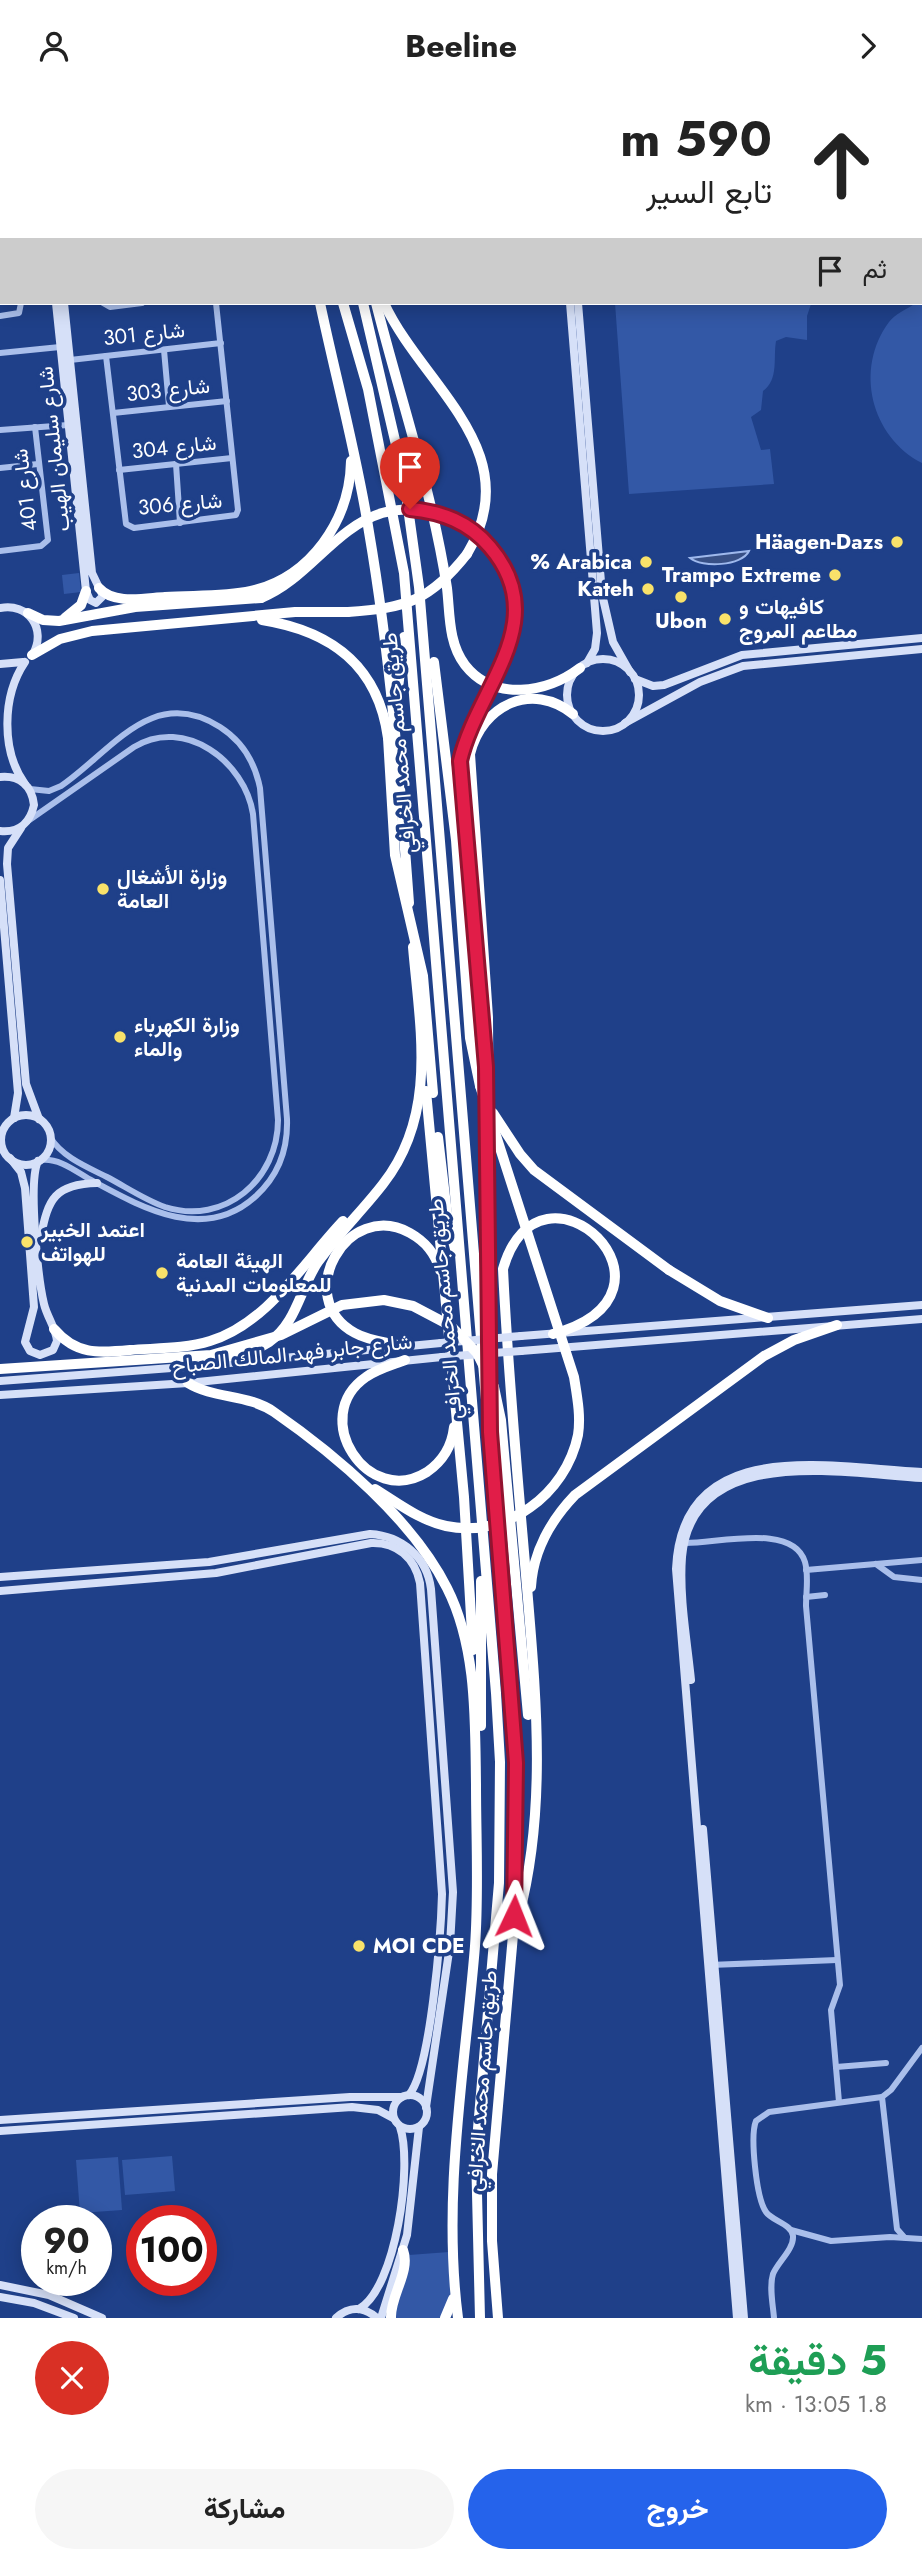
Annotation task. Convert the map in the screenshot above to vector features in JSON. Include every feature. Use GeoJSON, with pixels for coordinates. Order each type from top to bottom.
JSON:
{"type":"FeatureCollection","features":[{"type":"Feature","properties":{"kind":"highway"},"geometry":{"type":"LineString","coordinates":[[320,305],[350,437],[378,585],[422,1065],[446,1287],[477,1707],[475,1737],[478,1892],[456,2139],[457,2318]]}},
{"type":"Feature","properties":{"kind":"highway","name":"طريق جاسم محمد الخرافي"},"geometry":{"type":"LineString","coordinates":[[344,305],[370,401],[404,573],[496,1693],[501,1818],[498,1896],[476,2152],[480,2318]]}},
{"type":"Feature","properties":{"kind":"highway","name":"طريق جاسم محمد الخرافي"},"geometry":{"type":"LineString","coordinates":[[363,305],[404,479],[419,587],[516,1763],[513,1935],[493,2152],[492,2241],[498,2318]]}},
{"type":"Feature","properties":{"kind":"highway"},"geometry":{"type":"LineString","coordinates":[[377,305],[431,505],[458,653],[465,664],[485,682],[513,690],[542,687],[583,665]]}},
{"type":"Feature","properties":{"kind":"highway"},"geometry":{"type":"LineString","coordinates":[[29,658],[60,639],[81,633],[245,617],[401,607],[416,600],[454,570],[477,538],[484,514],[487,492],[479,447],[469,428],[408,346],[385,305]]}},
{"type":"Feature","properties":{"kind":"highway"},"geometry":{"type":"LineString","coordinates":[[99,588],[105,594],[117,598],[182,596],[254,590],[292,573],[307,561],[327,538],[342,512],[351,474],[350,437]]}},
{"type":"Feature","properties":{"kind":"highway"},"geometry":{"type":"LineString","coordinates":[[135,607],[261,598],[292,582],[359,524],[383,513],[410,509],[446,516],[471,529],[492,549],[511,586],[515,627],[506,661],[466,733],[460,761],[486,1067]]}},
{"type":"Feature","properties":{"kind":"highway"},"geometry":{"type":"LineString","coordinates":[[404,573],[399,585],[404,643],[392,734],[395,855],[423,976],[433,1093],[450,1231],[460,1257]]}},
{"type":"Feature","properties":{"kind":"highway"},"geometry":{"type":"LineString","coordinates":[[188,1383],[200,1389],[244,1398],[271,1410],[375,1489],[432,1523],[471,1529],[506,1521],[536,1504],[562,1475],[573,1454],[580,1411],[574,1377],[480,1086],[470,1038],[456,841],[432,651],[419,587]]}},
{"type":"Feature","properties":{"kind":"highway"},"geometry":{"type":"LineString","coordinates":[[59,621],[81,605],[86,591]]}},
{"type":"Feature","properties":{"kind":"highway"},"geometry":{"type":"LineString","coordinates":[[27,613],[43,620],[59,621],[182,596]]}},
{"type":"Feature","properties":{"kind":"highway"},"geometry":{"type":"LineString","coordinates":[[245,617],[310,631],[348,656],[376,693],[392,734]]}},
{"type":"Feature","properties":{"kind":"highway"},"geometry":{"type":"LineString","coordinates":[[490,1432],[486,1067],[488,1017],[469,765],[472,744],[487,719],[502,707],[520,700],[552,700],[573,714]]}},
{"type":"Feature","properties":{"kind":"highway"},"geometry":{"type":"LineString","coordinates":[[185,1358],[224,1342],[253,1324],[295,1284],[384,1183],[411,1135],[422,1092],[422,1065]]}},
{"type":"Feature","properties":{"kind":"highway"},"geometry":{"type":"LineString","coordinates":[[480,1086],[502,1129],[534,1170],[669,1270],[713,1297],[768,1318]]}},
{"type":"Feature","properties":{"kind":"highway"},"geometry":{"type":"LineString","coordinates":[[435,1182],[437,1129]]}},
{"type":"Feature","properties":{"kind":"highway"},"geometry":{"type":"LineString","coordinates":[[54,1329],[70,1345],[90,1353],[191,1346],[221,1338],[259,1314],[346,1217],[372,1196]]}},
{"type":"Feature","properties":{"kind":"highway"},"geometry":{"type":"LineString","coordinates":[[513,1935],[530,1858],[536,1780],[530,1621],[503,1269],[509,1248],[519,1234],[534,1224],[555,1218],[572,1220],[590,1228],[604,1242],[613,1265],[613,1286],[606,1304],[594,1318],[579,1327],[553,1334]]}},
{"type":"Feature","properties":{"kind":"highway"},"geometry":{"type":"LineString","coordinates":[[198,1366],[248,1353],[278,1335],[293,1314],[315,1266],[351,1220]]}},
{"type":"Feature","properties":{"kind":"highway"},"geometry":{"type":"LineString","coordinates":[[402,1346],[354,1332],[340,1322],[332,1311],[326,1284],[327,1270],[340,1246],[362,1230],[389,1226],[402,1229],[422,1240],[433,1252],[446,1287]]}},
{"type":"Feature","properties":{"kind":"highway"},"geometry":{"type":"LineString","coordinates":[[0,1369],[185,1358],[246,1347],[281,1335],[328,1310],[356,1302],[399,1302],[439,1318],[477,1353],[494,1387],[501,1420],[536,1780]]}},
{"type":"Feature","properties":{"kind":"highway"},"geometry":{"type":"LineString","coordinates":[[530,1621],[531,1578],[539,1548],[561,1510],[575,1495],[764,1356],[794,1340],[837,1325]]}},
{"type":"Feature","properties":{"kind":"highway"},"geometry":{"type":"LineString","coordinates":[[405,1360],[367,1376],[358,1383],[344,1404],[341,1428],[344,1440],[356,1461],[376,1476],[388,1480],[424,1474],[442,1458],[449,1447],[455,1410]]}},
{"type":"Feature","properties":{"kind":"highway"},"geometry":{"type":"LineString","coordinates":[[327,1453],[396,1516],[426,1553],[447,1587],[464,1633],[475,1737]]}},
{"type":"Feature","properties":{"kind":"highway"},"geometry":{"type":"LineString","coordinates":[[476,1799],[482,1708],[480,1605],[485,1554]]}},
{"type":"Feature","properties":{"kind":"highway"},"geometry":{"type":"LineString","coordinates":[[391,2318],[392,2305],[405,2261],[404,2250]]}},
{"type":"Feature","properties":{"kind":"highway"},"geometry":{"type":"LineString","coordinates":[[445,2318],[455,2293]]}},
{"type":"Feature","properties":{"kind":"street"},"geometry":{"type":"LineString","coordinates":[[0,316],[19,313],[21,305]]}},
{"type":"Feature","properties":{"kind":"street","name":"شارع سليمان الهيب"},"geometry":{"type":"LineString","coordinates":[[55,305],[86,591]]}},
{"type":"Feature","properties":{"kind":"street","name":"شارع سليمان الهيب"},"geometry":{"type":"LineString","coordinates":[[64,305],[91,569],[99,588]]}},
{"type":"Feature","properties":{"kind":"street"},"geometry":{"type":"LineString","coordinates":[[106,305],[126,305]]}},
{"type":"Feature","properties":{"kind":"street","name":"شارع 306"},"geometry":{"type":"LineString","coordinates":[[106,356],[126,524],[134,528],[236,515],[216,305]]}},
{"type":"Feature","properties":{"kind":"street"},"geometry":{"type":"LineString","coordinates":[[571,305],[575,320],[601,594],[612,642],[633,675],[639,698],[632,716],[625,723]]}},
{"type":"Feature","properties":{"kind":"street"},"geometry":{"type":"LineString","coordinates":[[578,305],[575,320],[597,633],[595,649],[568,689],[573,714],[583,725],[597,730],[612,730],[700,682],[743,666],[922,649]]}},
{"type":"Feature","properties":{"kind":"street","name":"شارع 301"},"geometry":{"type":"LineString","coordinates":[[71,360],[221,344]]}},
{"type":"Feature","properties":{"kind":"street"},"geometry":{"type":"LineString","coordinates":[[0,353],[60,347]]}},
{"type":"Feature","properties":{"kind":"street"},"geometry":{"type":"LineString","coordinates":[[164,350],[169,406]]}},
{"type":"Feature","properties":{"kind":"street","name":"شارع 303"},"geometry":{"type":"LineString","coordinates":[[113,413],[227,401]]}},
{"type":"Feature","properties":{"kind":"street"},"geometry":{"type":"LineString","coordinates":[[0,430],[68,425]]}},
{"type":"Feature","properties":{"kind":"street","name":"شارع 401"},"geometry":{"type":"LineString","coordinates":[[0,551],[47,544],[35,427]]}},
{"type":"Feature","properties":{"kind":"street","name":"شارع 304"},"geometry":{"type":"LineString","coordinates":[[119,470],[232,458]]}},
{"type":"Feature","properties":{"kind":"street"},"geometry":{"type":"LineString","coordinates":[[0,468],[38,464]]}},
{"type":"Feature","properties":{"kind":"street"},"geometry":{"type":"LineString","coordinates":[[176,464],[180,523]]}},
{"type":"Feature","properties":{"kind":"street"},"geometry":{"type":"LineString","coordinates":[[86,591],[90,600],[97,603],[103,596],[99,588]]}},
{"type":"Feature","properties":{"kind":"street"},"geometry":{"type":"LineString","coordinates":[[0,608],[12,607],[27,613],[34,620],[38,638],[14,683],[8,733],[12,764],[27,787],[34,805],[28,821]]}},
{"type":"Feature","properties":{"kind":"street"},"geometry":{"type":"LineString","coordinates":[[583,665],[610,660],[653,686],[664,685],[743,655],[922,638]]}},
{"type":"Feature","properties":{"kind":"street"},"geometry":{"type":"LineString","coordinates":[[0,664],[16,665],[29,658]]}},
{"type":"Feature","properties":{"kind":"street"},"geometry":{"type":"LineString","coordinates":[[0,777],[13,777],[27,787],[44,791],[61,786],[136,725],[156,716],[179,713],[211,722],[232,736],[254,765],[260,788],[287,1119],[286,1140],[278,1168],[261,1192],[244,1206],[225,1215],[203,1220],[165,1215],[60,1163],[39,1160],[23,1164],[5,1153]]}},
{"type":"Feature","properties":{"kind":"street"},"geometry":{"type":"LineString","coordinates":[[177,738],[195,743],[220,756],[234,769],[245,786],[253,814],[278,1120],[271,1159],[254,1184],[230,1202],[201,1211],[179,1210],[153,1202],[64,1153],[39,1119],[26,1084],[7,864],[8,848],[20,828],[134,747],[150,740],[177,738]]}},
{"type":"Feature","properties":{"kind":"street"},"geometry":{"type":"LineString","coordinates":[[0,831],[20,828]]}},
{"type":"Feature","properties":{"kind":"street"},"geometry":{"type":"LineString","coordinates":[[0,880],[18,1093],[13,1118]]}},
{"type":"Feature","properties":{"kind":"street"},"geometry":{"type":"LineString","coordinates":[[39,1119],[24,1115],[13,1118],[3,1125],[1,1141],[5,1153],[21,1172],[25,1188],[34,1307],[24,1338],[27,1347],[40,1355],[49,1353],[57,1341],[43,1299],[33,1184],[39,1160],[48,1150],[50,1137]]}},
{"type":"Feature","properties":{"kind":"street"},"geometry":{"type":"LineString","coordinates":[[38,1246],[45,1214],[54,1197],[74,1184],[97,1183]]}},
{"type":"Feature","properties":{"kind":"street","name":"شارع جابر فهد المالك الصباح"},"geometry":{"type":"LineString","coordinates":[[0,1381],[922,1305]]}},
{"type":"Feature","properties":{"kind":"street","name":"شارع جابر فهد المالك الصباح"},"geometry":{"type":"LineString","coordinates":[[0,1395],[188,1383],[405,1360],[922,1319]]}},
{"type":"Feature","properties":{"kind":"street"},"geometry":{"type":"LineString","coordinates":[[744,2318],[676,1569],[678,1542],[685,1523],[699,1501],[719,1483],[760,1467],[922,1472]]}},
{"type":"Feature","properties":{"kind":"street"},"geometry":{"type":"LineString","coordinates":[[737,2318],[681,1569],[684,1543],[704,1506],[724,1488],[748,1476],[792,1472],[922,1478]]}},
{"type":"Feature","properties":{"kind":"street"},"geometry":{"type":"LineString","coordinates":[[0,1577],[202,1563],[363,1534],[384,1535],[396,1539],[414,1553],[428,1576],[453,1892],[450,1945],[425,2120],[419,2127],[404,2250],[379,2318],[359,2309],[347,2310],[336,2318]]}},
{"type":"Feature","properties":{"kind":"street"},"geometry":{"type":"LineString","coordinates":[[684,1543],[783,1539],[797,1548],[806,1570],[806,1597],[840,1988],[831,2010],[839,2102]]}},
{"type":"Feature","properties":{"kind":"street"},"geometry":{"type":"LineString","coordinates":[[0,1591],[216,1573],[381,1543],[396,1547],[408,1557],[419,1577],[442,1911],[422,2071],[405,2096],[393,2106],[393,2118]]}},
{"type":"Feature","properties":{"kind":"street"},"geometry":{"type":"LineString","coordinates":[[270,1551],[274,1556],[272,1562]]}},
{"type":"Feature","properties":{"kind":"street"},"geometry":{"type":"LineString","coordinates":[[806,1570],[922,1560]]}},
{"type":"Feature","properties":{"kind":"street"},"geometry":{"type":"LineString","coordinates":[[876,1564],[894,1577],[922,1580]]}},
{"type":"Feature","properties":{"kind":"street"},"geometry":{"type":"LineString","coordinates":[[96,1570],[98,1582]]}},
{"type":"Feature","properties":{"kind":"street"},"geometry":{"type":"LineString","coordinates":[[806,1597],[825,1595]]}},
{"type":"Feature","properties":{"kind":"street"},"geometry":{"type":"LineString","coordinates":[[712,1965],[837,1960]]}},
{"type":"Feature","properties":{"kind":"street"},"geometry":{"type":"LineString","coordinates":[[922,2048],[883,2097],[769,2112],[762,2115],[755,2124],[760,2200],[770,2217],[791,2230],[831,2242],[892,2237],[922,2239]]}},
{"type":"Feature","properties":{"kind":"street"},"geometry":{"type":"LineString","coordinates":[[836,2067],[886,2063]]}},
{"type":"Feature","properties":{"kind":"street"},"geometry":{"type":"LineString","coordinates":[[4,2120],[324,2098],[418,2097],[426,2107]]}},
{"type":"Feature","properties":{"kind":"street"},"geometry":{"type":"LineString","coordinates":[[883,2097],[897,2229],[904,2237]]}},
{"type":"Feature","properties":{"kind":"street"},"geometry":{"type":"LineString","coordinates":[[4,2131],[352,2108],[378,2110],[393,2118],[400,2127],[405,2162],[399,2225],[388,2263],[373,2297],[359,2309]]}},
{"type":"Feature","properties":{"kind":"street"},"geometry":{"type":"LineString","coordinates":[[80,2115],[81,2126]]}},
{"type":"Feature","properties":{"kind":"street"},"geometry":{"type":"LineString","coordinates":[[4,2120],[12,2127],[4,2131]]}},
{"type":"Feature","properties":{"kind":"street"},"geometry":{"type":"LineString","coordinates":[[400,2127],[408,2130],[419,2127]]}},
{"type":"Feature","properties":{"kind":"street"},"geometry":{"type":"LineString","coordinates":[[892,2237],[897,2229]]}},
{"type":"Feature","properties":{"kind":"street"},"geometry":{"type":"LineString","coordinates":[[774,2318],[772,2277],[792,2243],[791,2230]]}},
{"type":"Feature","properties":{"kind":"street"},"geometry":{"type":"LineString","coordinates":[[0,2285],[49,2295],[102,2318]]}},
{"type":"Feature","properties":{"kind":"street"},"geometry":{"type":"LineString","coordinates":[[0,2297],[47,2306],[74,2318]]}},
{"type":"Feature","properties":{"kind":"shaded area"},"geometry":{"type":"Polygon","coordinates":[[[615,305],[811,305],[807,316],[807,340],[786,337],[776,341],[773,375],[763,391],[761,410],[751,417],[761,450],[770,449],[774,484],[629,494],[615,305]]]}},
{"type":"Feature","properties":{"kind":"shaded area"},"geometry":{"type":"Polygon","coordinates":[[[913,305],[922,305],[922,463],[890,437],[873,400],[872,360],[878,340],[889,322],[913,305]]]}},
{"type":"Feature","properties":{"kind":"shaded area"},"geometry":{"type":"Polygon","coordinates":[[[749,551],[739,560],[721,564],[703,563],[690,558],[749,551]]]}},
{"type":"Feature","properties":{"kind":"shaded area"},"geometry":{"type":"Polygon","coordinates":[[[79,573],[81,592],[64,594],[62,575],[79,573]]]}},
{"type":"Feature","properties":{"kind":"shaded area"},"geometry":{"type":"Polygon","coordinates":[[[172,2156],[175,2191],[125,2195],[122,2160],[172,2156]]]}},
{"type":"Feature","properties":{"kind":"shaded area"},"geometry":{"type":"Polygon","coordinates":[[[118,2157],[122,2210],[112,2211],[112,2205],[79,2205],[76,2160],[118,2157]]]}},
{"type":"Feature","properties":{"kind":"shaded area"},"geometry":{"type":"Polygon","coordinates":[[[449,2252],[451,2299],[442,2318],[394,2318],[409,2255],[449,2252]]]}},
{"type":"Feature","properties":{"kind":"place","name":"Häagen-Dazs"},"geometry":{"type":"Point","coordinates":[897,542]}},
{"type":"Feature","properties":{"kind":"place","name":"% Arabica"},"geometry":{"type":"Point","coordinates":[646,562]}},
{"type":"Feature","properties":{"kind":"place","name":"Trampo Extreme"},"geometry":{"type":"Point","coordinates":[835,575]}},
{"type":"Feature","properties":{"kind":"place","name":"Kateh"},"geometry":{"type":"Point","coordinates":[648,589]}},
{"type":"Feature","properties":{"kind":"place","name":"Ubon"},"geometry":{"type":"Point","coordinates":[681,597]}},
{"type":"Feature","properties":{"kind":"place","name":"كافيهات و مطاعم المروج"},"geometry":{"type":"Point","coordinates":[725,619]}},
{"type":"Feature","properties":{"kind":"place","name":"وزارة الأشغال العامة"},"geometry":{"type":"Point","coordinates":[103,889]}},
{"type":"Feature","properties":{"kind":"place","name":"وزارة الكهرباء والماء"},"geometry":{"type":"Point","coordinates":[120,1037]}},
{"type":"Feature","properties":{"kind":"place","name":"اعتمد الخبير للهواتف"},"geometry":{"type":"Point","coordinates":[27,1242]}},
{"type":"Feature","properties":{"kind":"place","name":"الهيئة العامة للمعلومات المدنية"},"geometry":{"type":"Point","coordinates":[162,1273]}},
{"type":"Feature","properties":{"kind":"place","name":"MOI CDE"},"geometry":{"type":"Point","coordinates":[359,1946]}},
{"type":"Feature","properties":{"kind":"route"},"geometry":{"type":"LineString","coordinates":[[410,509],[429,511],[459,521],[482,538],[500,560],[506,573],[515,613],[515,627],[506,661],[466,733],[460,761],[486,1067],[490,1432],[516,1763],[514,1916]]}}]}
